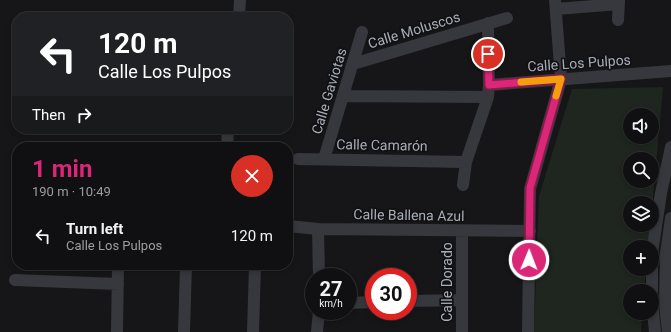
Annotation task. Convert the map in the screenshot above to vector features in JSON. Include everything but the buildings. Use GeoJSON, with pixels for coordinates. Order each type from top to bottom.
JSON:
{"type":"FeatureCollection","features":[{"type":"Feature","properties":{"kind":"street"},"geometry":{"type":"LineString","coordinates":[[239,12],[240,0]]}},
{"type":"Feature","properties":{"kind":"street"},"geometry":{"type":"LineString","coordinates":[[528,332],[530,188],[561,79],[555,4],[619,2],[618,20]]}},
{"type":"Feature","properties":{"kind":"street","name":"Calle Moluscos"},"geometry":{"type":"LineString","coordinates":[[353,64],[507,18]]}},
{"type":"Feature","properties":{"kind":"street"},"geometry":{"type":"LineString","coordinates":[[463,185],[466,162],[488,97],[488,23]]}},
{"type":"Feature","properties":{"kind":"street","name":"Calle Gaviotas"},"geometry":{"type":"LineString","coordinates":[[324,159],[362,32]]}},
{"type":"Feature","properties":{"kind":"street","name":"Calle Los Pulpos"},"geometry":{"type":"LineString","coordinates":[[489,85],[671,71]]}},
{"type":"Feature","properties":{"kind":"street"},"geometry":{"type":"LineString","coordinates":[[343,96],[488,97]]}},
{"type":"Feature","properties":{"kind":"street"},"geometry":{"type":"LineString","coordinates":[[654,240],[661,193],[671,149]]}},
{"type":"Feature","properties":{"kind":"street","name":"Calle Camarón"},"geometry":{"type":"LineString","coordinates":[[298,158],[466,162]]}},
{"type":"Feature","properties":{"kind":"street"},"geometry":{"type":"LineString","coordinates":[[668,332],[665,305],[666,253],[671,218]]}},
{"type":"Feature","properties":{"kind":"street","name":"Calle Ballena Azul"},"geometry":{"type":"LineString","coordinates":[[293,226],[318,229],[530,231]]}},
{"type":"Feature","properties":{"kind":"street"},"geometry":{"type":"LineString","coordinates":[[318,229],[319,268]]}},
{"type":"Feature","properties":{"kind":"street","name":"Calle Dorado"},"geometry":{"type":"LineString","coordinates":[[462,231],[462,332]]}},
{"type":"Feature","properties":{"kind":"street"},"geometry":{"type":"LineString","coordinates":[[117,332],[118,270]]}},
{"type":"Feature","properties":{"kind":"street"},"geometry":{"type":"LineString","coordinates":[[184,332],[186,270]]}},
{"type":"Feature","properties":{"kind":"street"},"geometry":{"type":"LineString","coordinates":[[253,332],[255,270]]}},
{"type":"Feature","properties":{"kind":"street"},"geometry":{"type":"LineString","coordinates":[[16,280],[118,284]]}},
{"type":"Feature","properties":{"kind":"street"},"geometry":{"type":"LineString","coordinates":[[417,301],[462,300]]}},
{"type":"Feature","properties":{"kind":"street"},"geometry":{"type":"LineString","coordinates":[[317,332],[318,320]]}},
{"type":"Feature","properties":{"kind":"street"},"geometry":{"type":"LineString","coordinates":[[654,320],[655,332]]}},
{"type":"Feature","properties":{"kind":"shaded area"},"geometry":{"type":"Polygon","coordinates":[[[663,87],[659,131],[659,108],[623,108],[623,144],[658,144],[657,152],[623,152],[623,188],[654,188],[653,196],[623,196],[623,232],[649,232],[649,240],[623,240],[623,276],[645,276],[645,284],[623,284],[623,320],[642,320],[641,332],[534,332],[539,196],[572,89],[663,87]]]}},
{"type":"Feature","properties":{"kind":"slow traffic"},"geometry":{"type":"LineString","coordinates":[[521,82],[561,79],[556,96]]}},
{"type":"Feature","properties":{"kind":"route"},"geometry":{"type":"LineString","coordinates":[[488,54],[489,85],[561,79],[530,188],[529,260]]}}]}
